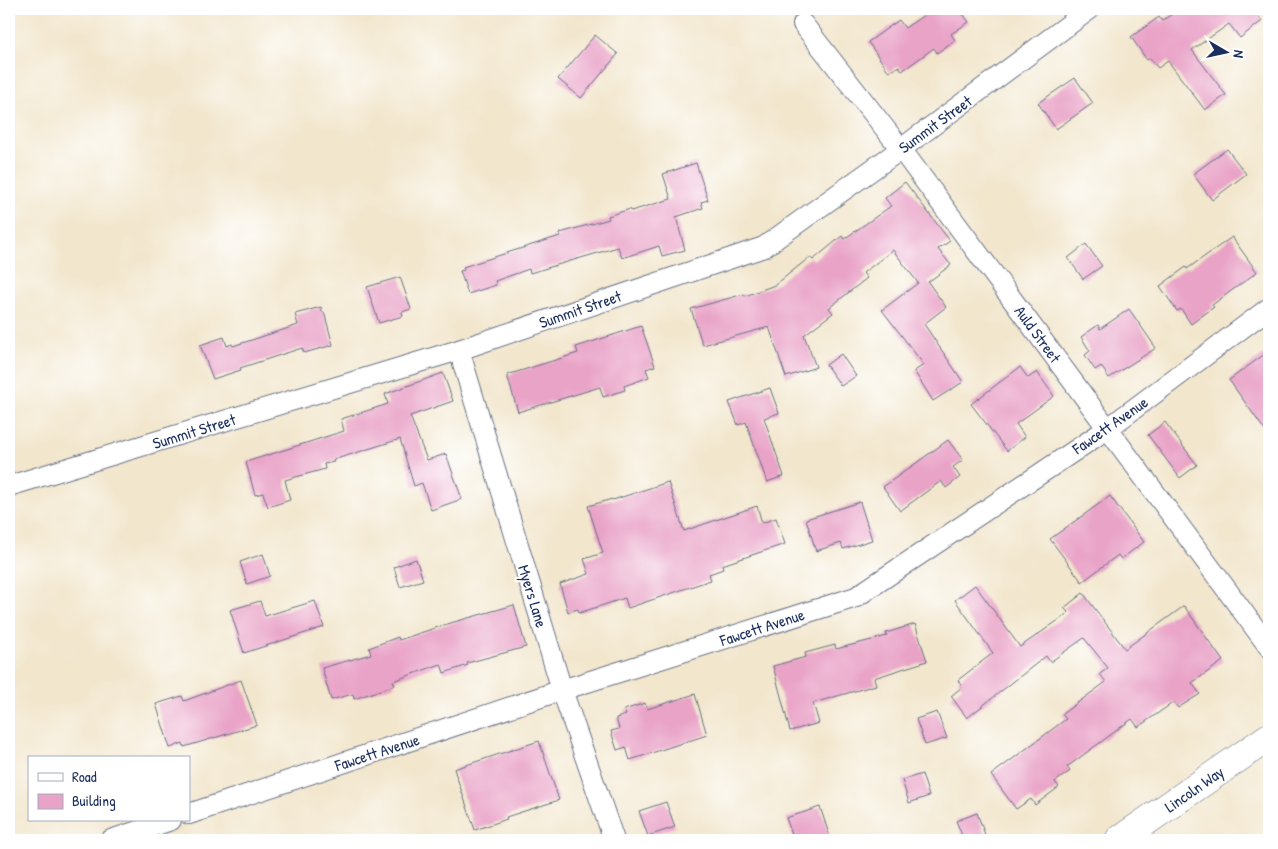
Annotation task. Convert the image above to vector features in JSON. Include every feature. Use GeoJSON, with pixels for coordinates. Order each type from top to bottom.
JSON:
{"type":"FeatureCollection","features":[{"type":"Feature","properties":{"kind":"main road","name":"Lincoln Way"},"geometry":{"type":"LineString","coordinates":[[1120,840],[1269,737]]}},
{"type":"Feature","properties":{"kind":"street","name":"Summit Street"},"geometry":{"type":"LineString","coordinates":[[9,486],[459,350],[764,247],[902,149],[1090,9]]}},
{"type":"Feature","properties":{"kind":"street","name":"Auld Street"},"geometry":{"type":"LineString","coordinates":[[803,24],[902,149],[1269,647]]}},
{"type":"Feature","properties":{"kind":"street","name":"Fawcett Avenue"},"geometry":{"type":"LineString","coordinates":[[190,814],[562,690],[856,597],[1107,429],[1269,308]]}},
{"type":"Feature","properties":{"kind":"street","name":"Myers Lane"},"geometry":{"type":"LineString","coordinates":[[459,350],[562,690],[614,840]]}},
{"type":"Feature","properties":{"kind":"street"},"geometry":{"type":"LineString","coordinates":[[111,840],[165,822]]}},
{"type":"Feature","properties":{"kind":"building"},"geometry":{"type":"Polygon","coordinates":[[[933,9],[959,9],[969,22],[951,34],[955,40],[937,53],[934,48],[902,71],[899,66],[889,72],[868,42],[899,20],[905,28],[933,9]]]}},
{"type":"Feature","properties":{"kind":"building"},"geometry":{"type":"Polygon","coordinates":[[[1179,9],[1253,9],[1262,21],[1240,38],[1229,24],[1192,50],[1226,95],[1205,110],[1168,61],[1158,68],[1150,58],[1147,60],[1131,37],[1159,17],[1162,21],[1179,9]]]}},
{"type":"Feature","properties":{"kind":"building"},"geometry":{"type":"Polygon","coordinates":[[[595,35],[618,54],[581,98],[558,79],[595,35]]]}},
{"type":"Feature","properties":{"kind":"building"},"geometry":{"type":"Polygon","coordinates":[[[1075,78],[1093,103],[1056,129],[1038,103],[1075,78]]]}},
{"type":"Feature","properties":{"kind":"building"},"geometry":{"type":"Polygon","coordinates":[[[1227,149],[1246,174],[1212,200],[1193,174],[1227,149]]]}},
{"type":"Feature","properties":{"kind":"building"},"geometry":{"type":"Polygon","coordinates":[[[696,163],[708,200],[701,202],[703,208],[676,217],[685,250],[662,256],[659,246],[622,258],[618,247],[530,273],[529,269],[495,281],[496,285],[468,294],[460,271],[464,270],[463,267],[560,236],[560,233],[609,219],[608,216],[671,199],[663,174],[696,163]]]}},
{"type":"Feature","properties":{"kind":"building"},"geometry":{"type":"Polygon","coordinates":[[[905,182],[950,241],[938,249],[951,265],[928,282],[946,307],[924,324],[963,382],[933,401],[914,371],[924,365],[882,310],[918,283],[893,250],[863,273],[867,278],[829,308],[833,313],[804,335],[816,367],[786,377],[769,327],[703,345],[691,309],[744,294],[745,296],[775,285],[810,257],[813,260],[842,236],[844,239],[891,206],[885,198],[905,182]]]}},
{"type":"Feature","properties":{"kind":"building"},"geometry":{"type":"Polygon","coordinates":[[[1232,237],[1257,272],[1212,305],[1214,307],[1191,324],[1181,309],[1177,311],[1160,286],[1232,237]]]}},
{"type":"Feature","properties":{"kind":"building"},"geometry":{"type":"Polygon","coordinates":[[[1086,244],[1102,266],[1083,279],[1068,258],[1086,244]]]}},
{"type":"Feature","properties":{"kind":"building"},"geometry":{"type":"Polygon","coordinates":[[[400,277],[411,309],[402,312],[403,316],[379,323],[367,287],[400,277]]]}},
{"type":"Feature","properties":{"kind":"building"},"geometry":{"type":"Polygon","coordinates":[[[321,307],[333,345],[304,353],[302,348],[240,368],[241,370],[213,379],[200,345],[224,337],[227,346],[232,344],[233,346],[298,325],[295,314],[321,307]]]}},
{"type":"Feature","properties":{"kind":"building"},"geometry":{"type":"Polygon","coordinates":[[[1129,309],[1156,348],[1109,378],[1101,366],[1095,370],[1085,355],[1090,351],[1081,337],[1098,325],[1100,329],[1129,309]]]}},
{"type":"Feature","properties":{"kind":"building"},"geometry":{"type":"Polygon","coordinates":[[[641,326],[655,366],[646,369],[649,377],[624,386],[625,390],[603,397],[600,387],[518,412],[507,375],[578,353],[576,347],[641,326]]]}},
{"type":"Feature","properties":{"kind":"building"},"geometry":{"type":"Polygon","coordinates":[[[1269,351],[1269,436],[1229,380],[1269,351]]]}},
{"type":"Feature","properties":{"kind":"building"},"geometry":{"type":"Polygon","coordinates":[[[841,354],[856,376],[841,386],[826,365],[841,354]]]}},
{"type":"Feature","properties":{"kind":"building"},"geometry":{"type":"Polygon","coordinates":[[[1020,367],[1028,378],[1037,372],[1054,396],[1016,424],[1025,437],[1007,451],[971,404],[1020,367]]]}},
{"type":"Feature","properties":{"kind":"building"},"geometry":{"type":"Polygon","coordinates":[[[443,373],[453,401],[410,416],[427,460],[446,454],[462,499],[431,510],[422,483],[414,486],[400,439],[333,460],[334,462],[324,464],[325,469],[285,480],[290,500],[268,507],[263,493],[255,495],[246,462],[344,431],[341,419],[388,404],[385,394],[443,373]]]}},
{"type":"Feature","properties":{"kind":"building"},"geometry":{"type":"Polygon","coordinates":[[[770,388],[779,413],[764,418],[784,476],[767,482],[746,422],[738,425],[729,402],[770,388]]]}},
{"type":"Feature","properties":{"kind":"building"},"geometry":{"type":"Polygon","coordinates":[[[1165,422],[1197,465],[1180,478],[1148,435],[1165,422]]]}},
{"type":"Feature","properties":{"kind":"building"},"geometry":{"type":"Polygon","coordinates":[[[948,440],[963,460],[953,467],[960,477],[946,488],[941,481],[900,511],[883,487],[948,440]]]}},
{"type":"Feature","properties":{"kind":"building"},"geometry":{"type":"Polygon","coordinates":[[[668,482],[684,531],[757,506],[762,523],[776,518],[785,544],[722,565],[723,569],[709,574],[711,580],[628,608],[625,598],[579,613],[578,609],[568,612],[560,584],[589,574],[584,559],[603,553],[588,506],[668,482]]]}},
{"type":"Feature","properties":{"kind":"building"},"geometry":{"type":"Polygon","coordinates":[[[1110,496],[1144,542],[1121,559],[1118,555],[1082,582],[1050,539],[1110,496]]]}},
{"type":"Feature","properties":{"kind":"building"},"geometry":{"type":"Polygon","coordinates":[[[860,502],[872,540],[843,549],[841,543],[816,551],[806,519],[860,502]]]}},
{"type":"Feature","properties":{"kind":"building"},"geometry":{"type":"Polygon","coordinates":[[[263,554],[270,576],[247,584],[240,562],[263,554]]]}},
{"type":"Feature","properties":{"kind":"building"},"geometry":{"type":"Polygon","coordinates":[[[416,559],[423,580],[400,587],[394,567],[416,559]]]}},
{"type":"Feature","properties":{"kind":"building"},"geometry":{"type":"Polygon","coordinates":[[[975,585],[1020,647],[1063,617],[1068,612],[1064,608],[1083,593],[1125,649],[1184,606],[1223,661],[1192,683],[1200,694],[1178,708],[1174,702],[1138,727],[1132,719],[1067,767],[1070,771],[1055,782],[1059,787],[1035,805],[1031,799],[1016,809],[991,775],[1066,719],[1062,714],[1106,682],[1100,674],[1108,668],[1084,638],[1050,662],[1046,656],[967,718],[951,696],[962,687],[958,680],[993,653],[955,600],[975,585]]]}},
{"type":"Feature","properties":{"kind":"building"},"geometry":{"type":"Polygon","coordinates":[[[260,601],[265,616],[315,601],[324,627],[244,653],[230,610],[260,601]]]}},
{"type":"Feature","properties":{"kind":"building"},"geometry":{"type":"Polygon","coordinates":[[[514,605],[526,647],[467,663],[468,665],[444,673],[441,664],[393,681],[395,685],[354,699],[353,694],[331,700],[322,668],[371,654],[369,648],[398,637],[399,640],[514,605]]]}},
{"type":"Feature","properties":{"kind":"building"},"geometry":{"type":"Polygon","coordinates":[[[915,624],[927,661],[874,678],[876,685],[813,703],[819,723],[790,731],[773,666],[806,657],[805,653],[835,645],[836,649],[887,636],[886,633],[915,624]]]}},
{"type":"Feature","properties":{"kind":"building"},"geometry":{"type":"Polygon","coordinates":[[[241,680],[257,725],[184,747],[183,743],[170,748],[156,704],[182,696],[184,701],[241,680]]]}},
{"type":"Feature","properties":{"kind":"building"},"geometry":{"type":"Polygon","coordinates":[[[695,694],[707,735],[630,760],[626,747],[617,750],[611,731],[619,729],[616,718],[626,715],[624,710],[645,703],[647,709],[695,694]]]}},
{"type":"Feature","properties":{"kind":"building"},"geometry":{"type":"Polygon","coordinates":[[[937,712],[947,738],[925,745],[916,719],[937,712]]]}},
{"type":"Feature","properties":{"kind":"building"},"geometry":{"type":"Polygon","coordinates":[[[539,741],[559,800],[506,817],[507,819],[475,830],[454,769],[539,741]]]}},
{"type":"Feature","properties":{"kind":"building"},"geometry":{"type":"Polygon","coordinates":[[[922,774],[929,796],[909,803],[902,780],[922,774]]]}},
{"type":"Feature","properties":{"kind":"building"},"geometry":{"type":"Polygon","coordinates":[[[666,802],[675,827],[648,836],[639,811],[666,802]]]}},
{"type":"Feature","properties":{"kind":"building"},"geometry":{"type":"Polygon","coordinates":[[[820,807],[831,840],[794,840],[786,818],[820,807]]]}},
{"type":"Feature","properties":{"kind":"building"},"geometry":{"type":"Polygon","coordinates":[[[977,813],[987,840],[964,840],[956,821],[977,813]]]}}]}
